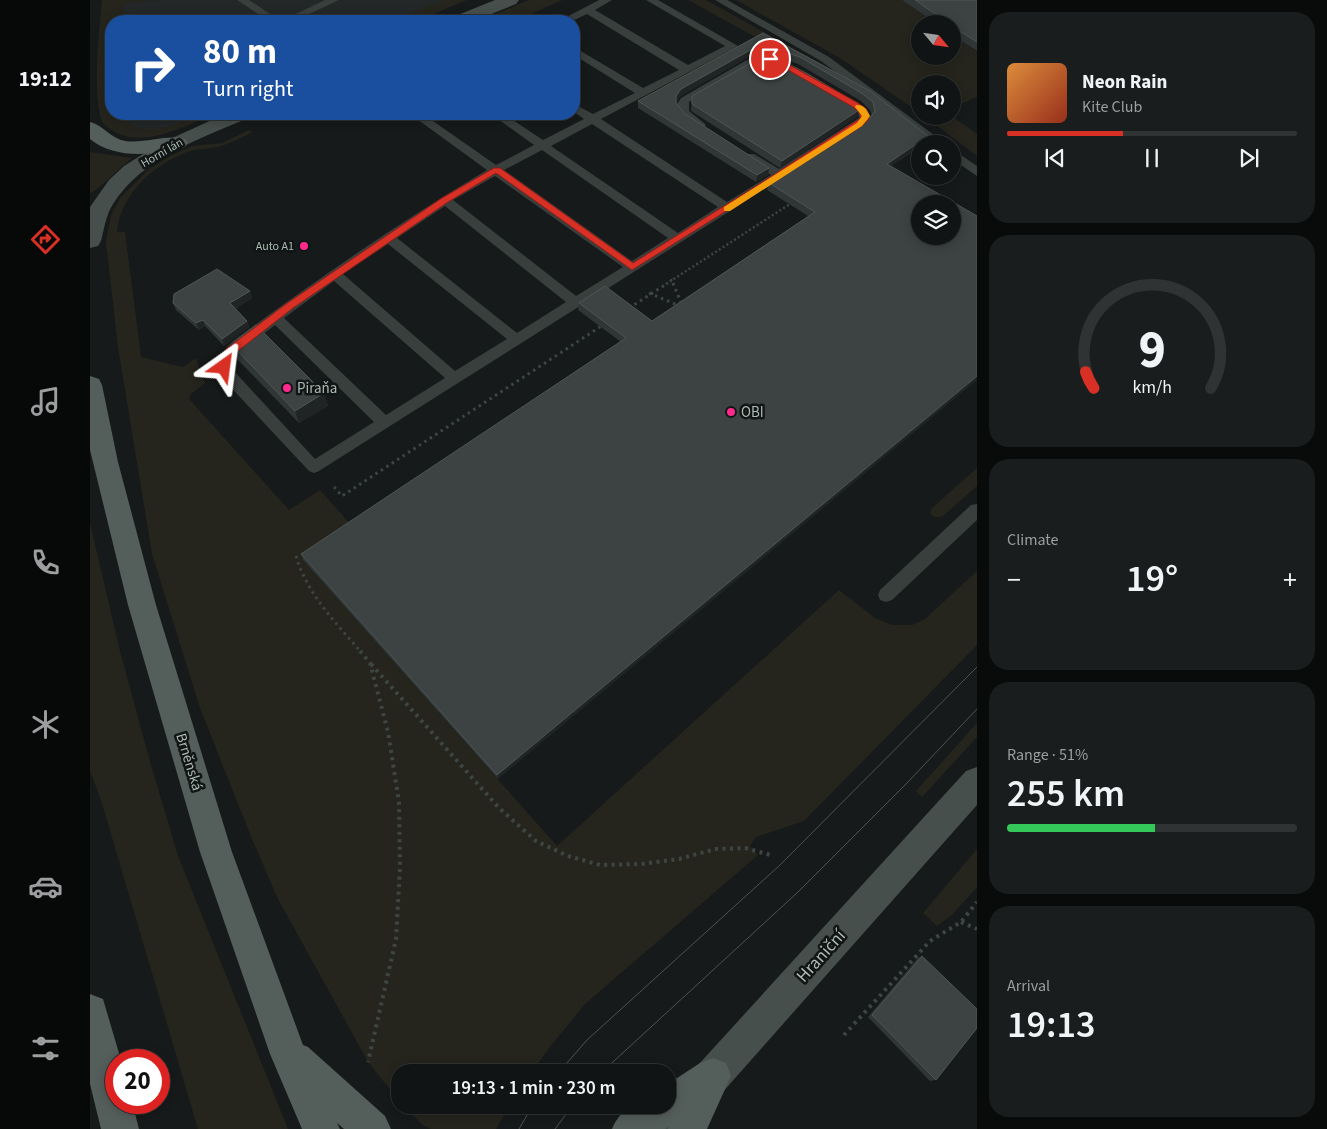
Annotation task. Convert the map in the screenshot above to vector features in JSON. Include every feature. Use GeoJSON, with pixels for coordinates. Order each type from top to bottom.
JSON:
{"type":"FeatureCollection","features":[{"type":"Feature","properties":{"kind":"main road"},"geometry":{"type":"LineString","coordinates":[[90,128],[104,141],[124,147],[148,147],[178,143]]}},
{"type":"Feature","properties":{"kind":"main road","name":"Brněnská"},"geometry":{"type":"LineString","coordinates":[[90,385],[105,462],[145,615],[216,852],[288,1054],[321,1129]]}},
{"type":"Feature","properties":{"kind":"main road"},"geometry":{"type":"LineString","coordinates":[[90,1012],[120,1129]]}},
{"type":"Feature","properties":{"kind":"main road"},"geometry":{"type":"LineString","coordinates":[[288,1054],[372,1129]]}},
{"type":"Feature","properties":{"kind":"main road"},"geometry":{"type":"LineString","coordinates":[[631,1129],[713,1076]]}},
{"type":"Feature","properties":{"kind":"main road"},"geometry":{"type":"LineString","coordinates":[[687,1129],[713,1076]]}},
{"type":"Feature","properties":{"kind":"street"},"geometry":{"type":"LineString","coordinates":[[474,15],[510,0]]}},
{"type":"Feature","properties":{"kind":"street","name":"Horní lán"},"geometry":{"type":"LineString","coordinates":[[90,241],[99,211],[114,187],[146,160],[228,120]]}},
{"type":"Feature","properties":{"kind":"street","name":"Hraniční"},"geometry":{"type":"LineString","coordinates":[[665,1129],[977,782]]}},
{"type":"Feature","properties":{"kind":"lane"},"geometry":{"type":"LineString","coordinates":[[242,0],[266,15]]}},
{"type":"Feature","properties":{"kind":"lane"},"geometry":{"type":"LineString","coordinates":[[300,15],[334,0]]}},
{"type":"Feature","properties":{"kind":"lane"},"geometry":{"type":"LineString","coordinates":[[577,15],[607,0]]}},
{"type":"Feature","properties":{"kind":"lane"},"geometry":{"type":"LineString","coordinates":[[651,0],[733,46],[497,170],[445,200],[334,274],[230,352],[224,367],[228,374],[314,467],[728,208],[865,119],[863,110],[832,92]]}},
{"type":"Feature","properties":{"kind":"lane"},"geometry":{"type":"LineString","coordinates":[[720,0],[825,59],[928,135]]}},
{"type":"Feature","properties":{"kind":"lane"},"geometry":{"type":"LineString","coordinates":[[588,10],[688,70]]}},
{"type":"Feature","properties":{"kind":"lane"},"geometry":{"type":"LineString","coordinates":[[580,54],[643,93]]}},
{"type":"Feature","properties":{"kind":"lane"},"geometry":{"type":"LineString","coordinates":[[712,133],[685,115],[682,104],[685,100],[757,59],[770,59],[783,64]]}},
{"type":"Feature","properties":{"kind":"lane"},"geometry":{"type":"LineString","coordinates":[[580,111],[728,208]]}},
{"type":"Feature","properties":{"kind":"lane"},"geometry":{"type":"LineString","coordinates":[[425,120],[497,170],[627,270]]}},
{"type":"Feature","properties":{"kind":"lane"},"geometry":{"type":"LineString","coordinates":[[505,120],[678,239]]}},
{"type":"Feature","properties":{"kind":"lane"},"geometry":{"type":"LineString","coordinates":[[738,149],[780,175]]}},
{"type":"Feature","properties":{"kind":"lane"},"geometry":{"type":"LineString","coordinates":[[961,160],[977,172]]}},
{"type":"Feature","properties":{"kind":"lane"},"geometry":{"type":"LineString","coordinates":[[445,200],[576,303]]}},
{"type":"Feature","properties":{"kind":"lane"},"geometry":{"type":"LineString","coordinates":[[389,238],[517,340]]}},
{"type":"Feature","properties":{"kind":"lane"},"geometry":{"type":"LineString","coordinates":[[334,274],[454,379]]}},
{"type":"Feature","properties":{"kind":"lane"},"geometry":{"type":"LineString","coordinates":[[275,317],[385,423]]}},
{"type":"Feature","properties":{"kind":"lane"},"geometry":{"type":"LineString","coordinates":[[886,595],[977,510]]}},
{"type":"Feature","properties":{"kind":"path"},"geometry":{"type":"LineString","coordinates":[[625,310],[790,204]]}},
{"type":"Feature","properties":{"kind":"path"},"geometry":{"type":"LineString","coordinates":[[627,270],[650,294],[683,307],[673,280],[646,259]]}},
{"type":"Feature","properties":{"kind":"path"},"geometry":{"type":"LineString","coordinates":[[314,467],[342,496],[609,321]]}},
{"type":"Feature","properties":{"kind":"path"},"geometry":{"type":"LineString","coordinates":[[296,556],[301,573],[321,605],[499,808],[536,841],[568,856],[600,865],[641,864],[679,859],[716,848],[745,848],[774,856]]}},
{"type":"Feature","properties":{"kind":"path"},"geometry":{"type":"LineString","coordinates":[[368,1062],[396,939],[400,868],[399,802],[388,732],[370,663]]}},
{"type":"Feature","properties":{"kind":"path"},"geometry":{"type":"LineString","coordinates":[[844,1035],[930,941],[961,922],[977,902]]}},
{"type":"Feature","properties":{"kind":"path"},"geometry":{"type":"LineString","coordinates":[[961,922],[977,929]]}},
{"type":"Feature","properties":{"kind":"shaded area"},"geometry":{"type":"Polygon","coordinates":[[[102,0],[158,0],[124,3],[123,15],[105,15],[105,120],[127,120],[142,129],[154,129],[188,120],[201,120],[157,136],[128,137],[114,132],[102,122],[99,109],[97,95],[98,45],[102,0]]]}},
{"type":"Feature","properties":{"kind":"shaded area"},"geometry":{"type":"Polygon","coordinates":[[[112,0],[458,0],[423,15],[111,15],[112,0]]]}},
{"type":"Feature","properties":{"kind":"shaded area"},"geometry":{"type":"Polygon","coordinates":[[[443,0],[467,0],[431,15],[407,15],[443,0]]]}},
{"type":"Feature","properties":{"kind":"shaded area"},"geometry":{"type":"Polygon","coordinates":[[[529,0],[562,0],[529,15],[493,15],[529,0]]]}},
{"type":"Feature","properties":{"kind":"shaded area"},"geometry":{"type":"Polygon","coordinates":[[[688,0],[706,0],[787,45],[845,86],[688,0]]]}},
{"type":"Feature","properties":{"kind":"shaded area"},"geometry":{"type":"Polygon","coordinates":[[[736,0],[902,0],[923,15],[911,15],[911,65],[961,65],[961,41],[977,52],[977,97],[961,104],[961,75],[911,75],[911,107],[840,58],[736,0]]]}},
{"type":"Feature","properties":{"kind":"shaded area"},"geometry":{"type":"Polygon","coordinates":[[[109,120],[194,120],[160,133],[109,122],[109,120]]]}},
{"type":"Feature","properties":{"kind":"shaded area"},"geometry":{"type":"Polygon","coordinates":[[[961,122],[977,134],[977,156],[961,144],[961,135],[949,135],[936,125],[961,125],[961,122]]]}},
{"type":"Feature","properties":{"kind":"shaded area"},"geometry":{"type":"Polygon","coordinates":[[[249,130],[253,132],[217,147],[187,152],[162,165],[140,183],[124,206],[119,218],[117,232],[125,232],[141,357],[183,367],[196,358],[205,383],[191,394],[189,399],[289,510],[320,490],[352,526],[303,560],[557,846],[839,590],[875,618],[892,625],[912,625],[925,619],[977,571],[977,645],[804,821],[756,837],[750,846],[758,855],[585,1004],[538,1064],[391,1064],[391,1091],[368,1062],[278,899],[200,708],[152,554],[118,347],[106,242],[111,215],[120,198],[148,170],[170,156],[192,146],[222,143],[249,130]]]}},
{"type":"Feature","properties":{"kind":"shaded area"},"geometry":{"type":"Polygon","coordinates":[[[90,152],[132,158],[90,193],[90,152]]]}},
{"type":"Feature","properties":{"kind":"shaded area"},"geometry":{"type":"Polygon","coordinates":[[[977,468],[977,486],[943,516],[936,517],[931,515],[932,508],[977,468]]]}},
{"type":"Feature","properties":{"kind":"shaded area"},"geometry":{"type":"Polygon","coordinates":[[[90,523],[120,651],[178,856],[288,1129],[198,1129],[101,800],[90,771],[90,523]]]}},
{"type":"Feature","properties":{"kind":"shaded area"},"geometry":{"type":"Polygon","coordinates":[[[977,723],[977,737],[922,797],[916,791],[977,723]]]}},
{"type":"Feature","properties":{"kind":"shaded area"},"geometry":{"type":"Polygon","coordinates":[[[977,849],[977,887],[952,915],[937,926],[923,913],[977,849]]]}},
{"type":"Feature","properties":{"kind":"shaded area"},"geometry":{"type":"Polygon","coordinates":[[[412,1114],[505,1114],[496,1129],[431,1129],[423,1125],[412,1114]]]}},
{"type":"Feature","properties":{"kind":"building"},"geometry":{"type":"Polygon","coordinates":[[[915,0],[977,0],[977,42],[961,32],[961,15],[937,15],[915,0]]]}},
{"type":"Feature","properties":{"kind":"building","name":"OBI"},"geometry":{"type":"Polygon","coordinates":[[[763,33],[870,91],[911,123],[911,125],[914,125],[927,135],[911,135],[911,148],[887,164],[911,178],[911,185],[923,185],[941,195],[911,195],[911,245],[961,245],[961,207],[977,216],[977,376],[497,775],[301,554],[626,338],[579,303],[605,286],[652,321],[815,212],[769,183],[868,120],[875,111],[873,102],[863,94],[800,57],[769,47],[754,48],[681,89],[676,96],[676,103],[685,114],[769,168],[757,175],[638,101],[763,33]]]}},
{"type":"Feature","properties":{"kind":"building"},"geometry":{"type":"Polygon","coordinates":[[[761,57],[785,62],[808,74],[853,101],[859,110],[782,161],[692,104],[692,96],[761,57]]]}},
{"type":"Feature","properties":{"kind":"building"},"geometry":{"type":"Polygon","coordinates":[[[217,269],[250,291],[230,303],[247,321],[222,339],[203,320],[196,323],[173,303],[174,294],[217,269]]]}},
{"type":"Feature","properties":{"kind":"building"},"geometry":{"type":"Polygon","coordinates":[[[256,325],[324,393],[295,411],[232,345],[256,325]]]}},
{"type":"Feature","properties":{"kind":"building"},"geometry":{"type":"Polygon","coordinates":[[[922,956],[977,1009],[977,1028],[936,1080],[872,1015],[922,956]]]}},
{"type":"Feature","properties":{"kind":"tram line"},"geometry":{"type":"LineString","coordinates":[[566,1064],[587,1040],[780,865],[977,667]]}},
{"type":"Feature","properties":{"kind":"tram line"},"geometry":{"type":"LineString","coordinates":[[611,1064],[798,892],[907,783],[977,709]]}},
{"type":"Feature","properties":{"kind":"tram line"},"geometry":{"type":"LineString","coordinates":[[519,1129],[528,1114]]}},
{"type":"Feature","properties":{"kind":"tram line"},"geometry":{"type":"LineString","coordinates":[[555,1129],[566,1114]]}},
{"type":"Feature","properties":{"kind":"slow traffic"},"geometry":{"type":"LineString","coordinates":[[727,209],[860,124],[866,116],[859,107]]}},
{"type":"Feature","properties":{"kind":"place","name":"Auto A1"},"geometry":{"type":"Point","coordinates":[304,246]}},
{"type":"Feature","properties":{"kind":"place","name":"Piraňa"},"geometry":{"type":"Point","coordinates":[287,388]}},
{"type":"Feature","properties":{"kind":"place","name":"OBI"},"geometry":{"type":"Point","coordinates":[731,412]}},
{"type":"Feature","properties":{"kind":"route"},"geometry":{"type":"LineString","coordinates":[[224,367],[230,352],[262,326],[334,274],[445,200],[497,170],[632,267],[860,124],[865,119],[866,116],[863,110],[856,105],[783,64],[770,59]]}}]}
